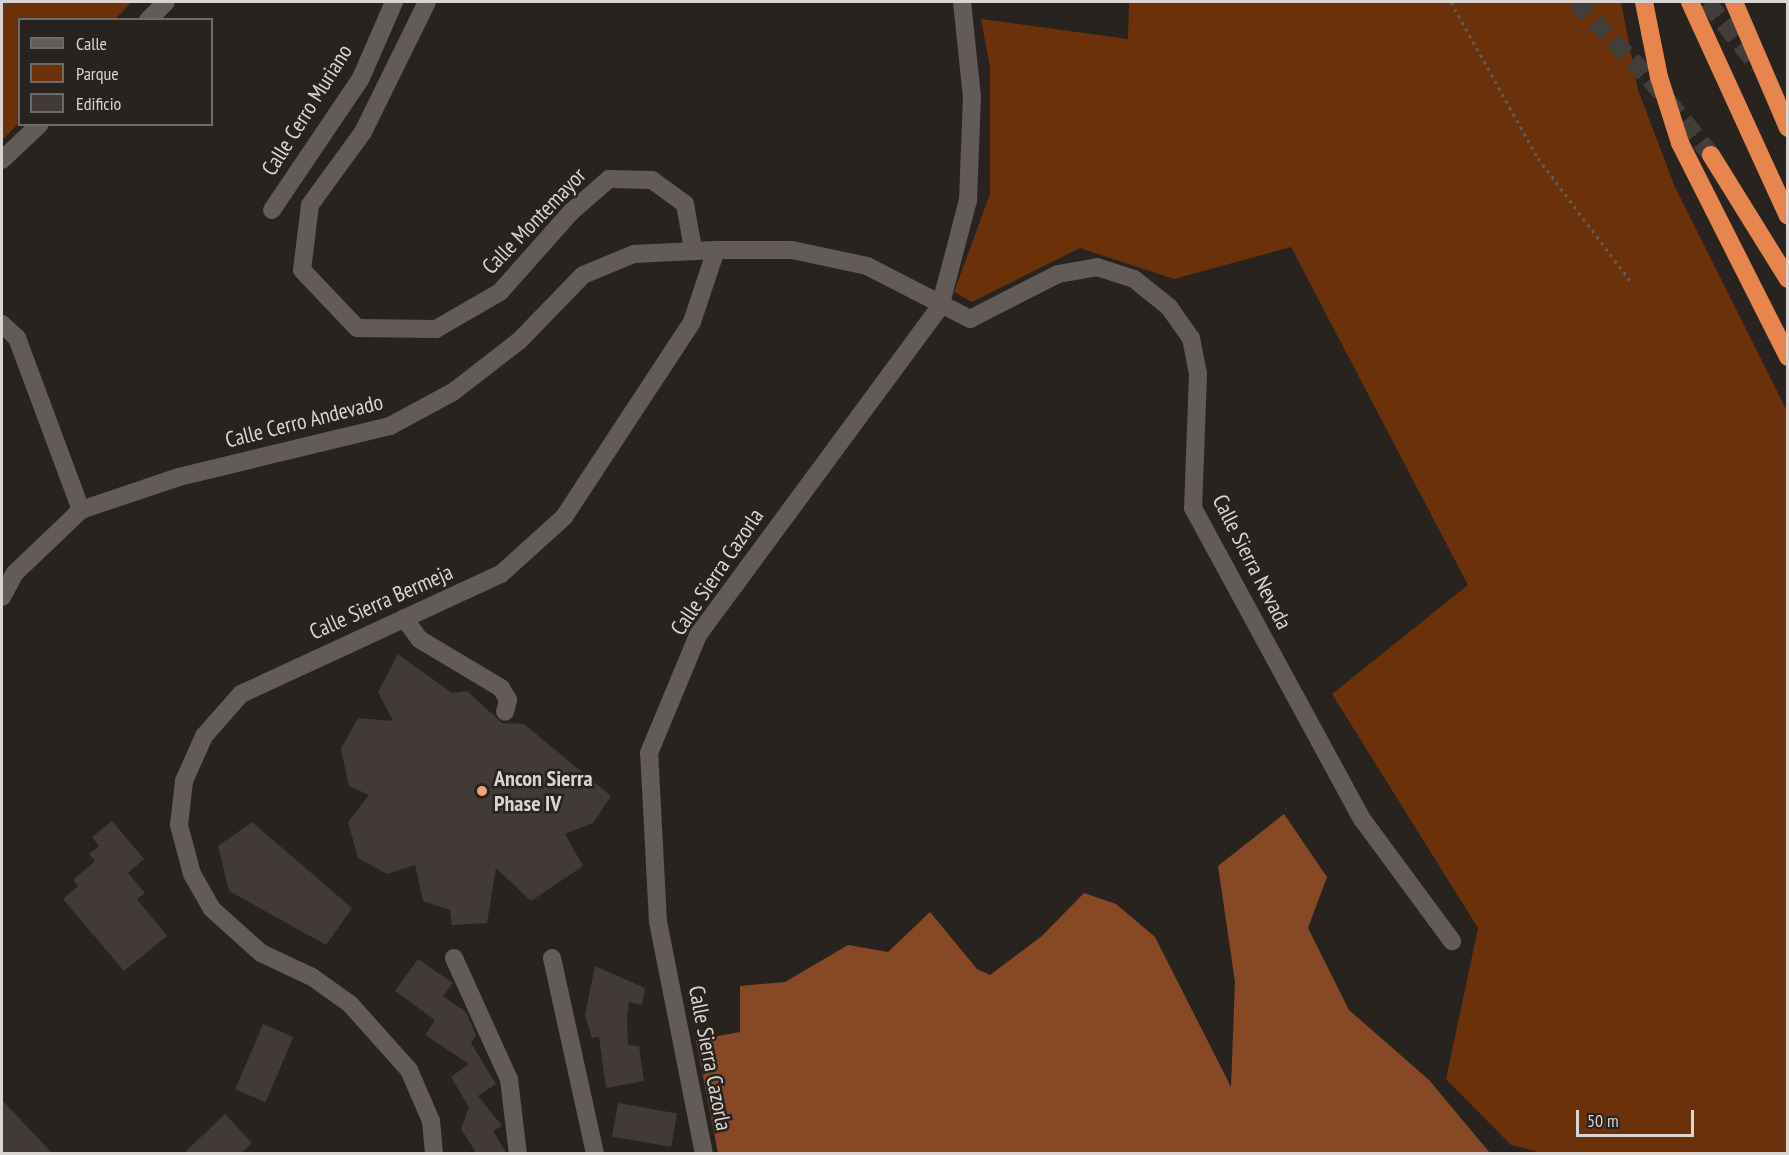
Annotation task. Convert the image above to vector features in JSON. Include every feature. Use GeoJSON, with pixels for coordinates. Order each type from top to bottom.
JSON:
{"type":"FeatureCollection","features":[{"type":"Feature","properties":{"kind":"highway"},"geometry":{"type":"LineString","coordinates":[[1644,2],[1659,77],[1680,143],[1788,357]]}},
{"type":"Feature","properties":{"kind":"highway"},"geometry":{"type":"LineString","coordinates":[[1690,2],[1788,216]]}},
{"type":"Feature","properties":{"kind":"highway"},"geometry":{"type":"LineString","coordinates":[[1734,2],[1782,101],[1788,128]]}},
{"type":"Feature","properties":{"kind":"highway"},"geometry":{"type":"LineString","coordinates":[[1711,156],[1788,279]]}},
{"type":"Feature","properties":{"kind":"street"},"geometry":{"type":"LineString","coordinates":[[150,18],[166,2]]}},
{"type":"Feature","properties":{"kind":"street","name":"Calle Cerro Muriano"},"geometry":{"type":"LineString","coordinates":[[272,210],[361,78],[394,2]]}},
{"type":"Feature","properties":{"kind":"street","name":"Calle Montemayor"},"geometry":{"type":"LineString","coordinates":[[427,2],[363,132],[310,205],[302,270],[357,328],[436,329],[500,292],[571,212],[609,179],[652,180],[685,204],[693,249]]}},
{"type":"Feature","properties":{"kind":"street"},"geometry":{"type":"LineString","coordinates":[[716,250],[792,250],[867,266],[940,307],[968,200],[972,97],[962,2]]}},
{"type":"Feature","properties":{"kind":"street"},"geometry":{"type":"LineString","coordinates":[[2,160],[38,126]]}},
{"type":"Feature","properties":{"kind":"street","name":"Calle Cerro Andevado"},"geometry":{"type":"LineString","coordinates":[[2,597],[15,573],[81,510],[179,477],[390,426],[453,392],[509,348],[583,275],[633,254],[693,249],[716,250]]}},
{"type":"Feature","properties":{"kind":"street","name":"Calle Sierra Bermeja"},"geometry":{"type":"LineString","coordinates":[[434,1154],[431,1121],[409,1070],[350,1004],[312,977],[261,953],[212,909],[192,874],[179,825],[184,781],[204,736],[241,694],[501,574],[564,517],[692,322],[716,250]]}},
{"type":"Feature","properties":{"kind":"street","name":"Calle Sierra Nevada"},"geometry":{"type":"LineString","coordinates":[[940,307],[970,319],[1058,274],[1097,267],[1134,279],[1169,307],[1191,338],[1198,374],[1193,508],[1362,819],[1452,941]]}},
{"type":"Feature","properties":{"kind":"street","name":"Calle Sierra Cazorla"},"geometry":{"type":"LineString","coordinates":[[704,1154],[658,922],[649,753],[698,635],[940,307]]}},
{"type":"Feature","properties":{"kind":"street"},"geometry":{"type":"LineString","coordinates":[[2,324],[17,338],[81,510]]}},
{"type":"Feature","properties":{"kind":"street"},"geometry":{"type":"LineString","coordinates":[[404,618],[419,639],[501,688],[508,700],[505,712]]}},
{"type":"Feature","properties":{"kind":"street"},"geometry":{"type":"LineString","coordinates":[[454,958],[509,1079],[518,1154]]}},
{"type":"Feature","properties":{"kind":"street"},"geometry":{"type":"LineString","coordinates":[[552,958],[595,1154]]}},
{"type":"Feature","properties":{"kind":"path"},"geometry":{"type":"LineString","coordinates":[[1451,2],[1538,158],[1632,283]]}},
{"type":"Feature","properties":{"kind":"green space"},"geometry":{"type":"Polygon","coordinates":[[[2,2],[132,2],[116,18],[18,18],[18,124],[2,140],[2,2]]]}},
{"type":"Feature","properties":{"kind":"green space"},"geometry":{"type":"Polygon","coordinates":[[[1129,2],[1621,2],[1638,90],[1675,187],[1787,411],[1787,1153],[1542,1153],[1511,1145],[1446,1079],[1478,928],[1332,694],[1468,585],[1291,247],[1174,279],[1080,248],[972,302],[954,292],[990,194],[990,67],[981,19],[1128,39],[1129,2]]]}},
{"type":"Feature","properties":{"kind":"shaded area"},"geometry":{"type":"Polygon","coordinates":[[[1284,814],[1327,877],[1308,928],[1349,1010],[1429,1080],[1490,1153],[718,1153],[696,1040],[740,1032],[740,986],[785,982],[848,945],[888,952],[930,912],[977,969],[990,975],[1042,936],[1084,893],[1116,904],[1155,937],[1231,1087],[1235,982],[1218,866],[1284,814]]]}},
{"type":"Feature","properties":{"kind":"building","name":"Ancon Sierra Phase IV"},"geometry":{"type":"Polygon","coordinates":[[[398,654],[452,693],[467,691],[502,723],[524,724],[611,796],[593,823],[565,834],[583,866],[531,901],[496,868],[487,923],[452,925],[450,910],[423,901],[415,865],[387,874],[358,858],[348,822],[369,795],[349,786],[341,749],[358,718],[393,721],[378,692],[398,654]]]}},
{"type":"Feature","properties":{"kind":"building"},"geometry":{"type":"Polygon","coordinates":[[[112,821],[144,859],[128,873],[145,893],[137,899],[167,936],[124,971],[63,899],[78,886],[73,880],[95,861],[89,854],[99,846],[92,837],[112,821]]]}},
{"type":"Feature","properties":{"kind":"building"},"geometry":{"type":"Polygon","coordinates":[[[252,822],[352,908],[326,945],[229,891],[218,846],[252,822]]]}},
{"type":"Feature","properties":{"kind":"building"},"geometry":{"type":"Polygon","coordinates":[[[418,959],[453,983],[443,996],[466,1012],[476,1035],[471,1043],[496,1084],[478,1096],[502,1126],[493,1131],[507,1154],[477,1154],[461,1129],[469,1107],[451,1077],[469,1064],[425,1035],[435,1020],[395,991],[418,959]]]}},
{"type":"Feature","properties":{"kind":"building"},"geometry":{"type":"Polygon","coordinates":[[[595,966],[645,988],[642,1005],[629,1002],[627,1017],[628,1045],[639,1046],[644,1081],[606,1088],[599,1037],[592,1038],[585,1015],[595,966]]]}},
{"type":"Feature","properties":{"kind":"building"},"geometry":{"type":"Polygon","coordinates":[[[263,1024],[293,1037],[266,1102],[235,1089],[263,1024]]]}},
{"type":"Feature","properties":{"kind":"building"},"geometry":{"type":"Polygon","coordinates":[[[2,1100],[53,1154],[2,1154],[2,1100]]]}},
{"type":"Feature","properties":{"kind":"building"},"geometry":{"type":"Polygon","coordinates":[[[618,1103],[677,1113],[671,1147],[612,1136],[618,1103]]]}},
{"type":"Feature","properties":{"kind":"building"},"geometry":{"type":"Polygon","coordinates":[[[225,1114],[252,1143],[241,1154],[183,1154],[225,1114]]]}},
{"type":"Feature","properties":{"kind":"tunnel"},"geometry":{"type":"LineString","coordinates":[[1576,2],[1650,79],[1711,155]]}},
{"type":"Feature","properties":{"kind":"tunnel"},"geometry":{"type":"LineString","coordinates":[[1707,2],[1758,66]]}},
{"type":"Feature","properties":{"kind":"place","name":"Ancon Sierra Phase IV"},"geometry":{"type":"Point","coordinates":[482,791]}}]}
